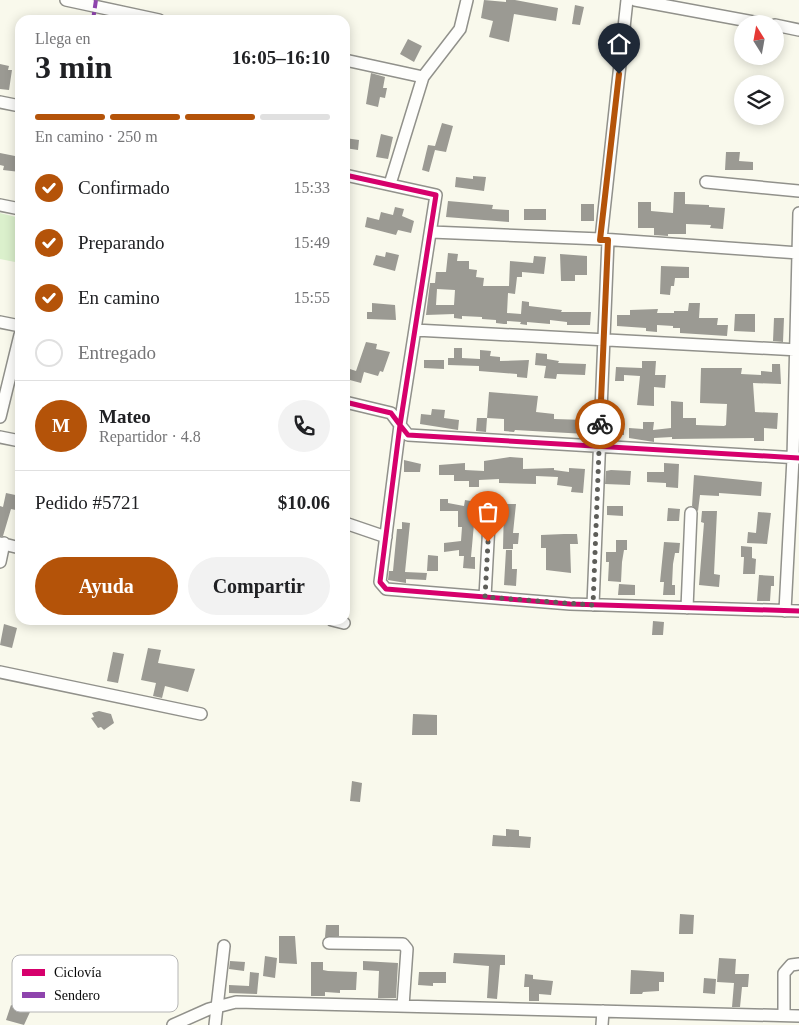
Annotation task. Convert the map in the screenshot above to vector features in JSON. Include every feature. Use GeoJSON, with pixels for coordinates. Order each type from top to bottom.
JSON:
{"type":"FeatureCollection","features":[{"type":"Feature","properties":{"kind":"street"},"geometry":{"type":"LineString","coordinates":[[66,0],[136,15]]}},
{"type":"Feature","properties":{"kind":"street"},"geometry":{"type":"LineString","coordinates":[[390,184],[423,77],[460,29],[467,0]]}},
{"type":"Feature","properties":{"kind":"street"},"geometry":{"type":"LineString","coordinates":[[593,605],[604,340],[604,240],[627,0]]}},
{"type":"Feature","properties":{"kind":"street"},"geometry":{"type":"LineString","coordinates":[[635,0],[734,18]]}},
{"type":"Feature","properties":{"kind":"street"},"geometry":{"type":"LineString","coordinates":[[784,28],[799,30]]}},
{"type":"Feature","properties":{"kind":"street"},"geometry":{"type":"LineString","coordinates":[[350,61],[423,77]]}},
{"type":"Feature","properties":{"kind":"street"},"geometry":{"type":"LineString","coordinates":[[0,102],[15,105]]}},
{"type":"Feature","properties":{"kind":"street"},"geometry":{"type":"LineString","coordinates":[[350,176],[436,194],[400,425],[380,582],[386,589],[593,605],[799,611]]}},
{"type":"Feature","properties":{"kind":"street"},"geometry":{"type":"LineString","coordinates":[[706,182],[799,192]]}},
{"type":"Feature","properties":{"kind":"street"},"geometry":{"type":"LineString","coordinates":[[0,205],[15,209]]}},
{"type":"Feature","properties":{"kind":"street"},"geometry":{"type":"LineString","coordinates":[[785,611],[796,458],[799,213]]}},
{"type":"Feature","properties":{"kind":"street"},"geometry":{"type":"LineString","coordinates":[[431,232],[604,240],[798,253]]}},
{"type":"Feature","properties":{"kind":"street"},"geometry":{"type":"LineString","coordinates":[[0,322],[15,325]]}},
{"type":"Feature","properties":{"kind":"street"},"geometry":{"type":"LineString","coordinates":[[415,330],[797,350]]}},
{"type":"Feature","properties":{"kind":"street"},"geometry":{"type":"LineString","coordinates":[[0,417],[15,355]]}},
{"type":"Feature","properties":{"kind":"street"},"geometry":{"type":"LineString","coordinates":[[350,403],[391,413],[408,435],[796,458]]}},
{"type":"Feature","properties":{"kind":"street"},"geometry":{"type":"LineString","coordinates":[[0,437],[15,441]]}},
{"type":"Feature","properties":{"kind":"street"},"geometry":{"type":"LineString","coordinates":[[485,597],[490,505]]}},
{"type":"Feature","properties":{"kind":"street"},"geometry":{"type":"LineString","coordinates":[[687,608],[691,513]]}},
{"type":"Feature","properties":{"kind":"street"},"geometry":{"type":"LineString","coordinates":[[350,525],[386,537]]}},
{"type":"Feature","properties":{"kind":"street"},"geometry":{"type":"LineString","coordinates":[[0,558],[2,543],[15,547]]}},
{"type":"Feature","properties":{"kind":"street"},"geometry":{"type":"LineString","coordinates":[[0,672],[201,714]]}},
{"type":"Feature","properties":{"kind":"street"},"geometry":{"type":"LineString","coordinates":[[328,943],[403,944],[407,949],[403,1006]]}},
{"type":"Feature","properties":{"kind":"street"},"geometry":{"type":"LineString","coordinates":[[216,1025],[224,946]]}},
{"type":"Feature","properties":{"kind":"street"},"geometry":{"type":"LineString","coordinates":[[173,1025],[218,1006],[236,1002],[603,1011],[791,1018],[784,973],[791,965],[799,964]]}},
{"type":"Feature","properties":{"kind":"street"},"geometry":{"type":"LineString","coordinates":[[602,1025],[603,1011]]}},
{"type":"Feature","properties":{"kind":"green space"},"geometry":{"type":"Polygon","coordinates":[[[0,213],[15,217],[15,262],[0,259],[0,213]]]}},
{"type":"Feature","properties":{"kind":"building"},"geometry":{"type":"Polygon","coordinates":[[[484,0],[506,2],[506,0],[515,0],[558,8],[556,21],[514,14],[509,42],[489,37],[493,21],[481,18],[484,0]]]}},
{"type":"Feature","properties":{"kind":"building"},"geometry":{"type":"Polygon","coordinates":[[[575,5],[584,7],[580,25],[572,24],[575,5]]]}},
{"type":"Feature","properties":{"kind":"building"},"geometry":{"type":"Polygon","coordinates":[[[408,39],[422,46],[414,62],[400,54],[408,39]]]}},
{"type":"Feature","properties":{"kind":"building"},"geometry":{"type":"Polygon","coordinates":[[[0,64],[9,66],[8,70],[12,70],[9,90],[0,89],[0,64]]]}},
{"type":"Feature","properties":{"kind":"building"},"geometry":{"type":"Polygon","coordinates":[[[371,73],[385,77],[383,88],[387,88],[385,98],[380,97],[378,107],[366,104],[371,73]]]}},
{"type":"Feature","properties":{"kind":"building"},"geometry":{"type":"Polygon","coordinates":[[[442,123],[453,126],[446,152],[435,150],[429,172],[422,170],[428,145],[435,146],[442,123]]]}},
{"type":"Feature","properties":{"kind":"building"},"geometry":{"type":"Polygon","coordinates":[[[381,134],[393,137],[388,159],[376,157],[381,134]]]}},
{"type":"Feature","properties":{"kind":"building"},"geometry":{"type":"Polygon","coordinates":[[[350,139],[359,140],[358,150],[350,149],[350,139]]]}},
{"type":"Feature","properties":{"kind":"building"},"geometry":{"type":"Polygon","coordinates":[[[726,152],[740,152],[739,161],[753,162],[753,170],[725,170],[726,152]]]}},
{"type":"Feature","properties":{"kind":"building"},"geometry":{"type":"Polygon","coordinates":[[[0,153],[15,156],[15,171],[3,170],[4,166],[0,165],[0,153]]]}},
{"type":"Feature","properties":{"kind":"building"},"geometry":{"type":"Polygon","coordinates":[[[473,176],[486,177],[484,191],[455,187],[456,177],[473,179],[473,176]]]}},
{"type":"Feature","properties":{"kind":"building"},"geometry":{"type":"Polygon","coordinates":[[[674,192],[685,192],[685,204],[725,208],[723,229],[710,228],[711,225],[686,224],[686,234],[668,234],[668,236],[654,235],[654,228],[638,228],[638,202],[651,202],[651,211],[673,213],[674,192]]]}},
{"type":"Feature","properties":{"kind":"building"},"geometry":{"type":"Polygon","coordinates":[[[448,201],[493,205],[492,209],[509,210],[509,222],[446,217],[448,201]]]}},
{"type":"Feature","properties":{"kind":"building"},"geometry":{"type":"Polygon","coordinates":[[[581,204],[594,204],[594,221],[581,221],[581,204]]]}},
{"type":"Feature","properties":{"kind":"building"},"geometry":{"type":"Polygon","coordinates":[[[395,207],[404,209],[402,216],[414,221],[411,233],[398,230],[396,235],[365,227],[367,217],[379,220],[381,212],[393,215],[395,207]]]}},
{"type":"Feature","properties":{"kind":"building"},"geometry":{"type":"Polygon","coordinates":[[[524,209],[546,209],[546,220],[524,220],[524,209]]]}},
{"type":"Feature","properties":{"kind":"building"},"geometry":{"type":"Polygon","coordinates":[[[386,252],[399,255],[395,271],[373,265],[376,255],[385,257],[386,252]]]}},
{"type":"Feature","properties":{"kind":"building"},"geometry":{"type":"Polygon","coordinates":[[[448,253],[458,254],[457,261],[469,261],[469,269],[477,270],[476,277],[484,278],[483,286],[509,286],[510,261],[533,263],[534,256],[546,257],[544,274],[522,272],[522,277],[517,277],[515,294],[508,293],[507,313],[521,314],[522,301],[529,302],[529,306],[562,310],[561,312],[591,312],[590,325],[567,325],[567,322],[550,320],[550,324],[527,322],[527,325],[520,324],[521,322],[507,321],[507,324],[504,324],[496,323],[496,320],[482,319],[482,317],[462,316],[462,319],[454,318],[454,314],[426,315],[430,283],[435,283],[436,272],[446,272],[448,253]],[[437,289],[436,305],[454,305],[455,290],[437,289]]]}},
{"type":"Feature","properties":{"kind":"building"},"geometry":{"type":"Polygon","coordinates":[[[560,254],[587,256],[587,275],[575,275],[575,281],[561,281],[560,254]]]}},
{"type":"Feature","properties":{"kind":"building"},"geometry":{"type":"Polygon","coordinates":[[[661,266],[689,267],[689,278],[675,278],[674,286],[671,286],[670,295],[660,294],[661,266]]]}},
{"type":"Feature","properties":{"kind":"building"},"geometry":{"type":"Polygon","coordinates":[[[372,303],[395,305],[396,320],[367,319],[367,312],[372,312],[372,303]]]}},
{"type":"Feature","properties":{"kind":"building"},"geometry":{"type":"Polygon","coordinates":[[[689,303],[700,303],[699,318],[718,318],[717,325],[728,325],[727,336],[680,333],[680,328],[673,328],[673,326],[657,325],[657,332],[646,331],[646,328],[617,326],[617,315],[630,315],[630,310],[658,309],[657,313],[674,313],[674,311],[688,311],[689,303]]]}},
{"type":"Feature","properties":{"kind":"building"},"geometry":{"type":"Polygon","coordinates":[[[735,314],[755,314],[755,332],[734,331],[735,314]]]}},
{"type":"Feature","properties":{"kind":"building"},"geometry":{"type":"Polygon","coordinates":[[[774,318],[784,318],[783,342],[773,341],[774,318]]]}},
{"type":"Feature","properties":{"kind":"building"},"geometry":{"type":"Polygon","coordinates":[[[366,342],[377,344],[376,349],[390,352],[383,372],[380,371],[378,376],[364,372],[361,383],[350,380],[350,369],[356,371],[366,342]]]}},
{"type":"Feature","properties":{"kind":"building"},"geometry":{"type":"Polygon","coordinates":[[[454,348],[462,348],[462,358],[480,359],[480,350],[491,351],[490,356],[500,357],[500,361],[529,360],[527,378],[517,377],[517,374],[479,371],[479,366],[448,365],[448,358],[454,358],[454,348]]]}},
{"type":"Feature","properties":{"kind":"building"},"geometry":{"type":"Polygon","coordinates":[[[536,353],[547,354],[547,359],[559,361],[558,363],[586,364],[585,375],[557,374],[556,379],[544,378],[546,366],[535,365],[536,353]]]}},
{"type":"Feature","properties":{"kind":"building"},"geometry":{"type":"Polygon","coordinates":[[[424,360],[444,360],[444,369],[424,368],[424,360]]]}},
{"type":"Feature","properties":{"kind":"building"},"geometry":{"type":"Polygon","coordinates":[[[642,361],[656,361],[655,375],[666,375],[665,388],[654,387],[654,406],[637,405],[640,376],[624,375],[624,381],[615,381],[616,367],[642,368],[642,361]]]}},
{"type":"Feature","properties":{"kind":"building"},"geometry":{"type":"Polygon","coordinates":[[[772,364],[780,364],[781,384],[753,383],[755,412],[778,413],[777,429],[764,428],[764,441],[754,441],[754,438],[672,439],[672,437],[654,438],[654,442],[629,438],[629,428],[643,429],[643,422],[654,422],[653,430],[671,428],[671,401],[683,402],[683,418],[696,418],[696,425],[726,425],[727,404],[700,403],[701,368],[742,368],[741,374],[761,375],[761,371],[772,372],[772,364]]]}},
{"type":"Feature","properties":{"kind":"building"},"geometry":{"type":"Polygon","coordinates":[[[489,392],[538,396],[536,412],[554,414],[554,419],[586,420],[586,434],[504,431],[504,419],[487,418],[489,392]]]}},
{"type":"Feature","properties":{"kind":"building"},"geometry":{"type":"Polygon","coordinates":[[[432,409],[445,410],[444,418],[459,420],[458,430],[420,424],[421,414],[431,415],[432,409]]]}},
{"type":"Feature","properties":{"kind":"building"},"geometry":{"type":"Polygon","coordinates":[[[612,416],[620,416],[619,427],[624,427],[624,435],[611,434],[612,416]]]}},
{"type":"Feature","properties":{"kind":"building"},"geometry":{"type":"Polygon","coordinates":[[[477,418],[487,418],[486,432],[476,431],[477,418]]]}},
{"type":"Feature","properties":{"kind":"building"},"geometry":{"type":"Polygon","coordinates":[[[510,457],[523,458],[523,469],[554,468],[554,470],[569,472],[569,468],[585,469],[583,493],[571,492],[572,487],[557,485],[558,477],[536,476],[536,484],[499,483],[499,479],[479,480],[479,487],[469,487],[469,481],[454,481],[454,475],[439,475],[439,465],[465,463],[465,470],[484,471],[484,461],[510,457]]]}},
{"type":"Feature","properties":{"kind":"building"},"geometry":{"type":"Polygon","coordinates":[[[404,460],[421,464],[420,472],[404,472],[404,460]]]}},
{"type":"Feature","properties":{"kind":"building"},"geometry":{"type":"Polygon","coordinates":[[[664,463],[679,464],[678,488],[666,487],[666,483],[647,482],[647,472],[664,472],[664,463]]]}},
{"type":"Feature","properties":{"kind":"building"},"geometry":{"type":"Polygon","coordinates":[[[606,471],[631,471],[630,485],[605,484],[606,471]]]}},
{"type":"Feature","properties":{"kind":"building"},"geometry":{"type":"Polygon","coordinates":[[[694,475],[762,482],[761,496],[719,493],[719,496],[700,495],[698,511],[692,506],[694,475]]]}},
{"type":"Feature","properties":{"kind":"building"},"geometry":{"type":"Polygon","coordinates":[[[6,493],[15,495],[15,510],[11,509],[3,536],[0,536],[0,506],[3,507],[6,493]]]}},
{"type":"Feature","properties":{"kind":"building"},"geometry":{"type":"Polygon","coordinates":[[[440,499],[448,499],[448,503],[464,506],[465,500],[476,502],[471,557],[475,557],[475,569],[463,568],[464,556],[459,556],[459,550],[444,552],[444,543],[461,541],[462,527],[458,527],[458,511],[440,511],[440,499]]]}},
{"type":"Feature","properties":{"kind":"building"},"geometry":{"type":"Polygon","coordinates":[[[504,504],[516,504],[513,533],[519,533],[518,544],[513,544],[513,549],[503,549],[504,504]]]}},
{"type":"Feature","properties":{"kind":"building"},"geometry":{"type":"Polygon","coordinates":[[[607,506],[623,506],[623,516],[607,515],[607,506]]]}},
{"type":"Feature","properties":{"kind":"building"},"geometry":{"type":"Polygon","coordinates":[[[668,508],[680,509],[679,521],[667,521],[668,508]]]}},
{"type":"Feature","properties":{"kind":"building"},"geometry":{"type":"Polygon","coordinates":[[[702,511],[717,511],[714,574],[720,575],[719,587],[699,585],[704,523],[701,522],[702,511]]]}},
{"type":"Feature","properties":{"kind":"building"},"geometry":{"type":"Polygon","coordinates":[[[758,512],[771,513],[767,544],[747,543],[748,532],[756,533],[758,512]]]}},
{"type":"Feature","properties":{"kind":"building"},"geometry":{"type":"Polygon","coordinates":[[[402,522],[410,523],[405,572],[427,573],[426,580],[406,579],[406,583],[388,580],[389,571],[393,571],[397,529],[402,529],[402,522]]]}},
{"type":"Feature","properties":{"kind":"building"},"geometry":{"type":"Polygon","coordinates":[[[577,534],[578,544],[570,544],[571,573],[546,570],[546,548],[541,548],[541,535],[577,534]]]}},
{"type":"Feature","properties":{"kind":"building"},"geometry":{"type":"Polygon","coordinates":[[[616,540],[627,540],[627,550],[624,550],[622,562],[621,582],[608,581],[609,562],[606,562],[606,552],[616,552],[616,540]]]}},
{"type":"Feature","properties":{"kind":"building"},"geometry":{"type":"Polygon","coordinates":[[[664,542],[680,543],[679,553],[675,553],[673,564],[672,585],[675,585],[675,595],[663,595],[664,582],[660,582],[664,542]]]}},
{"type":"Feature","properties":{"kind":"building"},"geometry":{"type":"Polygon","coordinates":[[[741,546],[752,547],[752,558],[756,559],[755,574],[743,574],[744,557],[741,557],[741,546]]]}},
{"type":"Feature","properties":{"kind":"building"},"geometry":{"type":"Polygon","coordinates":[[[506,550],[512,550],[512,569],[517,569],[516,586],[504,585],[506,550]]]}},
{"type":"Feature","properties":{"kind":"building"},"geometry":{"type":"Polygon","coordinates":[[[428,555],[438,556],[438,571],[427,571],[428,555]]]}},
{"type":"Feature","properties":{"kind":"building"},"geometry":{"type":"Polygon","coordinates":[[[759,575],[774,576],[774,586],[771,586],[770,601],[757,601],[759,575]]]}},
{"type":"Feature","properties":{"kind":"building"},"geometry":{"type":"Polygon","coordinates":[[[619,584],[635,585],[635,595],[618,595],[619,584]]]}},
{"type":"Feature","properties":{"kind":"building"},"geometry":{"type":"Polygon","coordinates":[[[653,621],[664,622],[663,635],[652,635],[653,621]]]}},
{"type":"Feature","properties":{"kind":"building"},"geometry":{"type":"Polygon","coordinates":[[[4,624],[17,628],[12,648],[0,645],[4,624]]]}},
{"type":"Feature","properties":{"kind":"building"},"geometry":{"type":"Polygon","coordinates":[[[148,648],[161,650],[158,663],[195,669],[188,692],[165,686],[162,698],[153,696],[156,683],[141,680],[148,648]]]}},
{"type":"Feature","properties":{"kind":"building"},"geometry":{"type":"Polygon","coordinates":[[[113,652],[124,654],[118,683],[107,681],[113,652]]]}},
{"type":"Feature","properties":{"kind":"building"},"geometry":{"type":"Polygon","coordinates":[[[99,711],[111,714],[114,723],[104,730],[101,727],[98,728],[91,718],[94,717],[92,713],[99,711]]]}},
{"type":"Feature","properties":{"kind":"building"},"geometry":{"type":"Polygon","coordinates":[[[413,714],[437,715],[437,735],[412,735],[413,714]]]}},
{"type":"Feature","properties":{"kind":"building"},"geometry":{"type":"Polygon","coordinates":[[[352,781],[362,783],[360,802],[350,801],[352,781]]]}},
{"type":"Feature","properties":{"kind":"building"},"geometry":{"type":"Polygon","coordinates":[[[506,829],[519,830],[519,836],[531,837],[530,848],[492,846],[493,835],[506,836],[506,829]]]}},
{"type":"Feature","properties":{"kind":"building"},"geometry":{"type":"Polygon","coordinates":[[[680,914],[694,915],[693,934],[679,934],[680,914]]]}},
{"type":"Feature","properties":{"kind":"building"},"geometry":{"type":"Polygon","coordinates":[[[326,925],[339,925],[339,936],[325,937],[326,925]]]}},
{"type":"Feature","properties":{"kind":"building"},"geometry":{"type":"Polygon","coordinates":[[[279,936],[295,936],[297,964],[279,963],[279,936]]]}},
{"type":"Feature","properties":{"kind":"building"},"geometry":{"type":"Polygon","coordinates":[[[454,953],[505,955],[505,965],[500,965],[497,999],[487,998],[489,966],[453,963],[454,953]]]}},
{"type":"Feature","properties":{"kind":"building"},"geometry":{"type":"Polygon","coordinates":[[[265,956],[277,958],[275,978],[263,976],[265,956]]]}},
{"type":"Feature","properties":{"kind":"building"},"geometry":{"type":"Polygon","coordinates":[[[719,958],[736,959],[735,974],[749,974],[748,987],[742,987],[740,1007],[732,1007],[734,983],[717,982],[719,958]]]}},
{"type":"Feature","properties":{"kind":"building"},"geometry":{"type":"Polygon","coordinates":[[[230,961],[245,962],[244,971],[229,969],[230,961]]]}},
{"type":"Feature","properties":{"kind":"building"},"geometry":{"type":"Polygon","coordinates":[[[363,961],[398,963],[396,998],[378,998],[379,971],[363,970],[363,961]]]}},
{"type":"Feature","properties":{"kind":"building"},"geometry":{"type":"Polygon","coordinates":[[[311,962],[323,962],[323,970],[357,972],[356,990],[340,990],[340,993],[325,992],[325,996],[311,996],[311,962]]]}},
{"type":"Feature","properties":{"kind":"building"},"geometry":{"type":"Polygon","coordinates":[[[631,970],[664,972],[664,982],[659,982],[659,991],[630,994],[631,970]]]}},
{"type":"Feature","properties":{"kind":"building"},"geometry":{"type":"Polygon","coordinates":[[[250,972],[259,973],[257,994],[229,993],[229,985],[249,986],[250,972]]]}},
{"type":"Feature","properties":{"kind":"building"},"geometry":{"type":"Polygon","coordinates":[[[419,972],[446,972],[446,983],[433,983],[433,986],[418,985],[419,972]]]}},
{"type":"Feature","properties":{"kind":"building"},"geometry":{"type":"Polygon","coordinates":[[[525,974],[533,975],[533,979],[553,981],[551,995],[539,994],[539,1001],[529,1001],[529,987],[524,987],[525,974]]]}},
{"type":"Feature","properties":{"kind":"building"},"geometry":{"type":"Polygon","coordinates":[[[704,978],[716,979],[715,994],[703,993],[704,978]]]}},
{"type":"Feature","properties":{"kind":"building"},"geometry":{"type":"Polygon","coordinates":[[[11,1005],[12,1012],[30,1012],[24,1025],[6,1020],[11,1005]]]}},
{"type":"Feature","properties":{"kind":"marked path"},"geometry":{"type":"LineString","coordinates":[[94,15],[96,0]]}},
{"type":"Feature","properties":{"kind":"cycle path"},"geometry":{"type":"LineString","coordinates":[[350,176],[436,195],[400,425],[408,435],[799,458]]}},
{"type":"Feature","properties":{"kind":"cycle path"},"geometry":{"type":"LineString","coordinates":[[350,403],[391,413],[400,425],[380,582],[386,589],[570,604],[799,611]]}},
{"type":"Feature","properties":{"kind":"way so far"},"geometry":{"type":"LineString","coordinates":[[488,542],[485,597],[593,605],[600,424]]}},
{"type":"Feature","properties":{"kind":"route"},"geometry":{"type":"LineString","coordinates":[[600,424],[608,240],[600,240],[619,74]]}}]}
